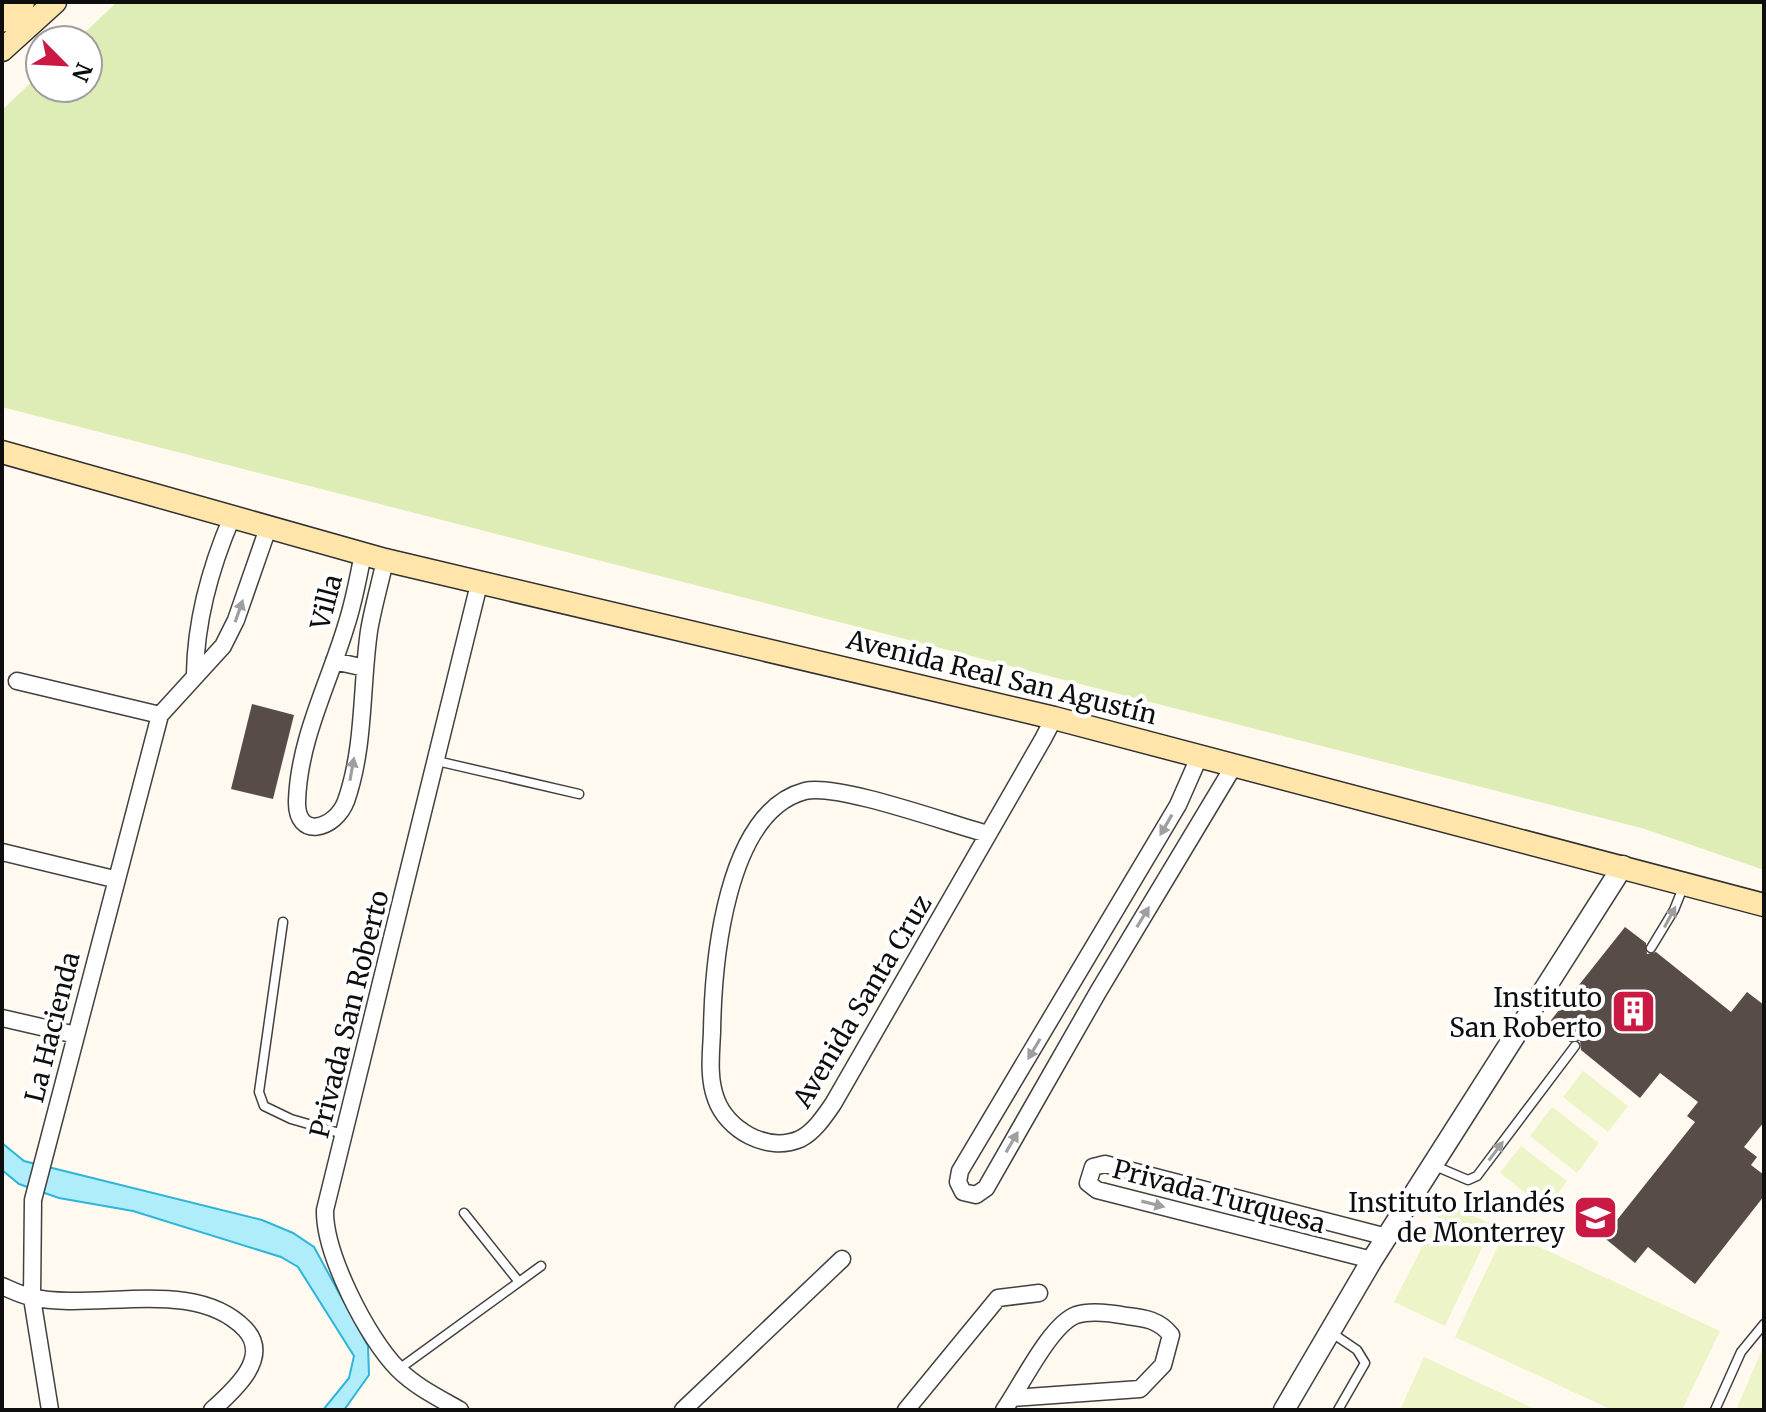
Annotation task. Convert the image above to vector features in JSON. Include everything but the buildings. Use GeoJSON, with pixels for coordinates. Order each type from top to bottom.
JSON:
{"type":"FeatureCollection","features":[{"type":"Feature","properties":{"kind":"main road"},"geometry":{"type":"LineString","coordinates":[[3,17],[23,2]]}},
{"type":"Feature","properties":{"kind":"main road"},"geometry":{"type":"LineString","coordinates":[[2,50],[55,2]]}},
{"type":"Feature","properties":{"kind":"main road","name":"Avenida Real San Agustín"},"geometry":{"type":"LineString","coordinates":[[2,452],[385,560],[1054,718],[1764,905]]}},
{"type":"Feature","properties":{"kind":"main road","name":"Avenida Real San Agustín"},"geometry":{"type":"LineString","coordinates":[[2,465],[228,516]]}},
{"type":"Feature","properties":{"kind":"street"},"geometry":{"type":"LineString","coordinates":[[195,673],[196,637],[228,516]]}},
{"type":"Feature","properties":{"kind":"street","name":"La Hacienda"},"geometry":{"type":"LineString","coordinates":[[50,1410],[32,1298],[33,1200],[114,879],[160,715],[195,673],[223,646],[236,620],[268,528]]}},
{"type":"Feature","properties":{"kind":"street","name":"Villa"},"geometry":{"type":"LineString","coordinates":[[363,554],[354,597],[310,729],[297,804],[303,821],[314,828],[328,826],[339,816],[347,798],[364,703],[365,668],[375,602],[385,560]]}},
{"type":"Feature","properties":{"kind":"street","name":"Privada San Roberto"},"geometry":{"type":"LineString","coordinates":[[460,1410],[433,1404],[398,1369],[369,1327],[328,1243],[325,1210],[479,584]]}},
{"type":"Feature","properties":{"kind":"street"},"geometry":{"type":"LineString","coordinates":[[354,597],[375,602]]}},
{"type":"Feature","properties":{"kind":"street"},"geometry":{"type":"LineString","coordinates":[[334,661],[365,668]]}},
{"type":"Feature","properties":{"kind":"street"},"geometry":{"type":"LineString","coordinates":[[17,681],[160,715]]}},
{"type":"Feature","properties":{"kind":"street","name":"Avenida Santa Cruz"},"geometry":{"type":"LineString","coordinates":[[988,834],[838,792],[809,790],[784,799],[768,813],[748,845],[724,909],[713,984],[711,1070],[716,1099],[728,1120],[746,1135],[767,1142],[798,1140],[816,1127],[833,1104],[988,834],[1054,718]]}},
{"type":"Feature","properties":{"kind":"street"},"geometry":{"type":"LineString","coordinates":[[1200,755],[1178,805],[960,1171],[958,1182],[963,1192],[976,1195],[986,1188],[1098,992],[1235,764]]}},
{"type":"Feature","properties":{"kind":"street"},"geometry":{"type":"LineString","coordinates":[[2,852],[114,879]]}},
{"type":"Feature","properties":{"kind":"street"},"geometry":{"type":"LineString","coordinates":[[1284,1410],[1372,1260],[1435,1166],[1623,866]]}},
{"type":"Feature","properties":{"kind":"street"},"geometry":{"type":"LineString","coordinates":[[1076,980],[1098,992]]}},
{"type":"Feature","properties":{"kind":"street"},"geometry":{"type":"LineString","coordinates":[[2,1018],[76,1035]]}},
{"type":"Feature","properties":{"kind":"street","name":"Privada Turquesa"},"geometry":{"type":"LineString","coordinates":[[1372,1260],[1097,1190],[1088,1183],[1088,1174],[1093,1167],[1105,1164],[1387,1237]]}},
{"type":"Feature","properties":{"kind":"street"},"geometry":{"type":"LineString","coordinates":[[1218,1221],[1226,1195]]}},
{"type":"Feature","properties":{"kind":"street"},"geometry":{"type":"LineString","coordinates":[[683,1410],[842,1259]]}},
{"type":"Feature","properties":{"kind":"street"},"geometry":{"type":"LineString","coordinates":[[2,1286],[32,1298],[177,1301],[204,1305],[229,1316],[249,1334],[254,1355],[247,1373],[212,1410]]}},
{"type":"Feature","properties":{"kind":"street"},"geometry":{"type":"LineString","coordinates":[[906,1410],[998,1298],[1039,1293]]}},
{"type":"Feature","properties":{"kind":"street"},"geometry":{"type":"LineString","coordinates":[[1114,1314],[1143,1318],[1164,1326],[1171,1335],[1163,1365],[1140,1389],[1008,1404],[1055,1332],[1076,1315],[1114,1314]]}},
{"type":"Feature","properties":{"kind":"lane"},"geometry":{"type":"LineString","coordinates":[[437,761],[579,794]]}},
{"type":"Feature","properties":{"kind":"lane"},"geometry":{"type":"LineString","coordinates":[[1651,948],[1674,910],[1685,883]]}},
{"type":"Feature","properties":{"kind":"lane"},"geometry":{"type":"LineString","coordinates":[[283,922],[259,1092],[264,1106],[291,1119],[343,1134]]}},
{"type":"Feature","properties":{"kind":"lane"},"geometry":{"type":"LineString","coordinates":[[1435,1166],[1468,1180],[1477,1176],[1575,1046]]}},
{"type":"Feature","properties":{"kind":"lane"},"geometry":{"type":"LineString","coordinates":[[464,1213],[519,1282]]}},
{"type":"Feature","properties":{"kind":"lane"},"geometry":{"type":"LineString","coordinates":[[398,1369],[541,1266]]}},
{"type":"Feature","properties":{"kind":"lane"},"geometry":{"type":"LineString","coordinates":[[1715,1410],[1741,1352],[1764,1324]]}},
{"type":"Feature","properties":{"kind":"lane"},"geometry":{"type":"LineString","coordinates":[[1330,1332],[1357,1350],[1365,1363],[1338,1410]]}},
{"type":"Feature","properties":{"kind":"green space"},"geometry":{"type":"Polygon","coordinates":[[[117,2],[1764,2],[1764,870],[1645,829],[2,407],[2,110],[24,89],[24,104],[104,104],[104,24],[94,24],[117,2]]]}},
{"type":"Feature","properties":{"kind":"green space"},"geometry":{"type":"Polygon","coordinates":[[[1583,1071],[1628,1106],[1608,1132],[1563,1097],[1583,1071]]]}},
{"type":"Feature","properties":{"kind":"green space"},"geometry":{"type":"Polygon","coordinates":[[[1552,1107],[1599,1143],[1577,1173],[1530,1136],[1552,1107]]]}},
{"type":"Feature","properties":{"kind":"green space"},"geometry":{"type":"Polygon","coordinates":[[[1521,1146],[1567,1181],[1546,1209],[1500,1173],[1521,1146]]]}},
{"type":"Feature","properties":{"kind":"green space"},"geometry":{"type":"Polygon","coordinates":[[[1445,1202],[1493,1225],[1445,1326],[1394,1302],[1445,1202]]]}},
{"type":"Feature","properties":{"kind":"green space"},"geometry":{"type":"Polygon","coordinates":[[[1505,1231],[1720,1331],[1682,1410],[1612,1410],[1455,1337],[1505,1231]]]}},
{"type":"Feature","properties":{"kind":"green space"},"geometry":{"type":"Polygon","coordinates":[[[1764,1345],[1764,1410],[1736,1410],[1764,1345]]]}},
{"type":"Feature","properties":{"kind":"green space"},"geometry":{"type":"Polygon","coordinates":[[[1424,1357],[1537,1410],[1400,1410],[1424,1357]]]}},
{"type":"Feature","properties":{"kind":"water"},"geometry":{"type":"Polygon","coordinates":[[[2,1143],[24,1161],[262,1220],[293,1233],[314,1247],[368,1346],[369,1375],[344,1410],[323,1410],[349,1378],[354,1356],[298,1267],[281,1257],[133,1211],[59,1198],[19,1184],[2,1170],[2,1143]]]}},
{"type":"Feature","properties":{"kind":"place","name":"Instituto San Roberto"},"geometry":{"type":"Point","coordinates":[1633,1012]}},
{"type":"Feature","properties":{"kind":"place","name":"Instituto Irlandés de Monterrey"},"geometry":{"type":"Point","coordinates":[1596,1217]}}]}
